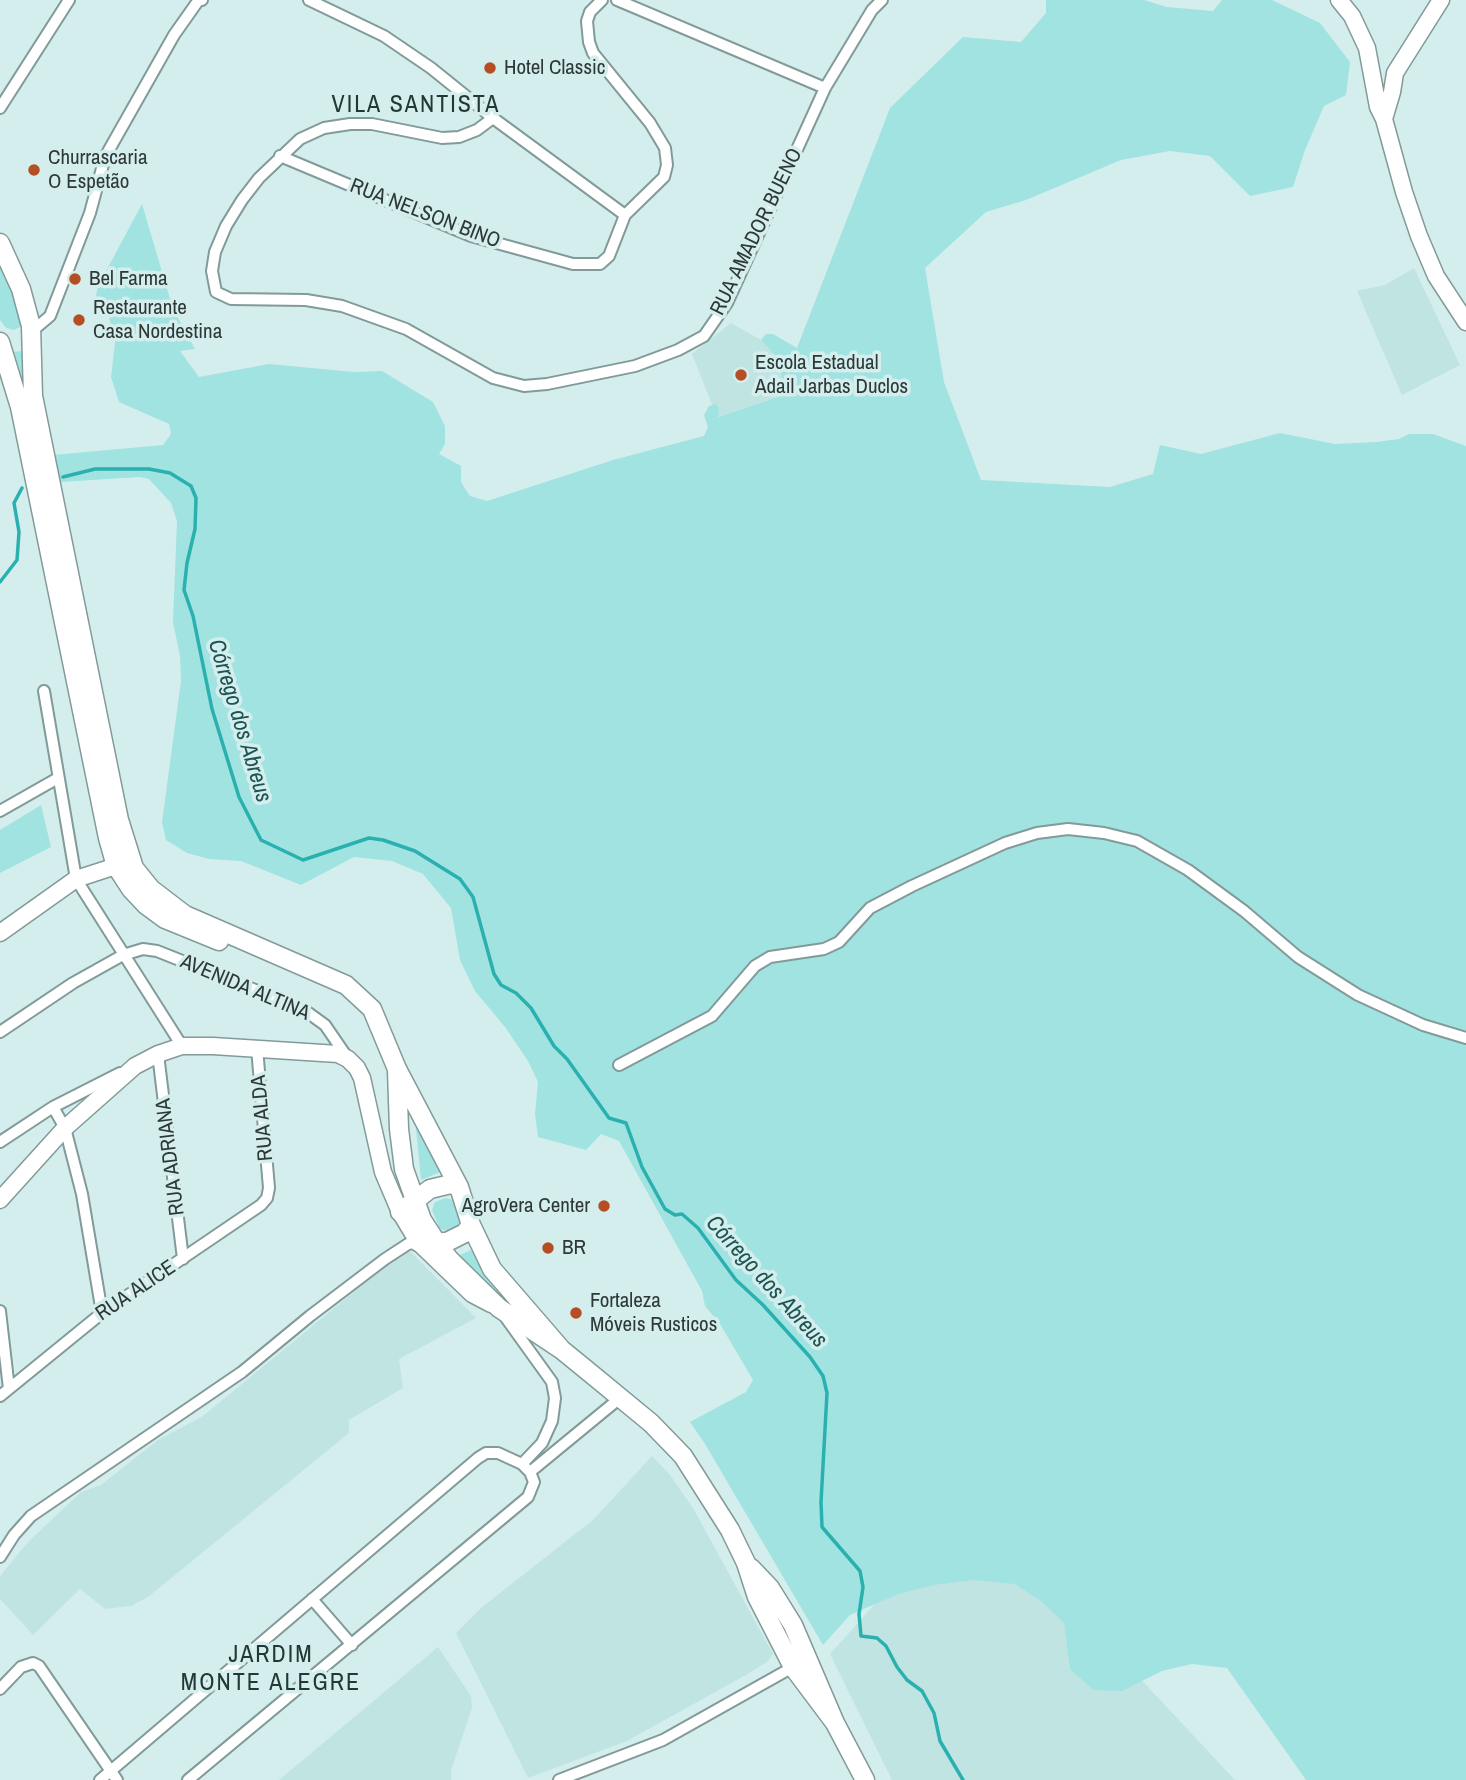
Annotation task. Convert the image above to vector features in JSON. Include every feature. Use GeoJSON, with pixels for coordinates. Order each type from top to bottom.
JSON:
{"type":"FeatureCollection","features":[{"type":"Feature","properties":{"kind":"main road"},"geometry":{"type":"LineString","coordinates":[[0,243],[22,289],[31,332],[33,396],[112,786],[125,843],[134,868],[150,889],[171,906],[355,991],[372,1009],[397,1069],[459,1187],[471,1225],[492,1269],[562,1350]]}},
{"type":"Feature","properties":{"kind":"main road"},"geometry":{"type":"LineString","coordinates":[[0,336],[14,341],[31,332]]}},
{"type":"Feature","properties":{"kind":"main road"},"geometry":{"type":"LineString","coordinates":[[0,342],[20,407],[116,866],[131,889],[165,919],[232,946],[273,955]]}},
{"type":"Feature","properties":{"kind":"main road"},"geometry":{"type":"LineString","coordinates":[[397,1069],[398,1129],[404,1169],[422,1220],[437,1243],[466,1277],[499,1308],[562,1350],[651,1423],[683,1456],[730,1530],[747,1563],[757,1597],[793,1667],[835,1723]]}},
{"type":"Feature","properties":{"kind":"main road"},"geometry":{"type":"LineString","coordinates":[[400,1212],[426,1191],[451,1184],[459,1187]]}},
{"type":"Feature","properties":{"kind":"main road"},"geometry":{"type":"LineString","coordinates":[[418,1242],[437,1243],[456,1238],[471,1225]]}},
{"type":"Feature","properties":{"kind":"main road"},"geometry":{"type":"LineString","coordinates":[[747,1563],[770,1588],[793,1625],[835,1723],[865,1780]]}},
{"type":"Feature","properties":{"kind":"street"},"geometry":{"type":"LineString","coordinates":[[0,108],[69,0]]}},
{"type":"Feature","properties":{"kind":"street"},"geometry":{"type":"LineString","coordinates":[[31,332],[50,316],[90,213],[105,157],[174,35],[198,1],[202,0]]}},
{"type":"Feature","properties":{"kind":"street"},"geometry":{"type":"LineString","coordinates":[[309,0],[384,36],[431,68],[493,118],[625,215],[653,191],[664,177],[667,165],[665,148],[650,123],[593,53],[587,21],[590,12],[602,0]]}},
{"type":"Feature","properties":{"kind":"street"},"geometry":{"type":"LineString","coordinates":[[617,0],[825,88]]}},
{"type":"Feature","properties":{"kind":"street","name":"RUA AMADOR BUENO"},"geometry":{"type":"LineString","coordinates":[[493,118],[477,130],[458,138],[442,138],[372,124],[350,124],[324,128],[300,139],[280,156],[242,200],[226,226],[215,252],[212,271],[216,292],[231,299],[306,300],[342,306],[406,329],[493,378],[524,386],[547,384],[657,359],[704,337],[727,303],[825,88],[872,10],[882,0]]}},
{"type":"Feature","properties":{"kind":"street"},"geometry":{"type":"LineString","coordinates":[[1339,0],[1361,33],[1373,74],[1378,107],[1419,236],[1436,276],[1466,323]]}},
{"type":"Feature","properties":{"kind":"street"},"geometry":{"type":"LineString","coordinates":[[1373,74],[1381,82],[1386,82],[1395,73],[1441,0]]}},
{"type":"Feature","properties":{"kind":"street"},"geometry":{"type":"LineString","coordinates":[[1384,119],[1395,73]]}},
{"type":"Feature","properties":{"kind":"street","name":"RUA NELSON BINO"},"geometry":{"type":"LineString","coordinates":[[280,156],[471,236],[573,264],[600,264],[605,261],[625,215]]}},
{"type":"Feature","properties":{"kind":"street"},"geometry":{"type":"LineString","coordinates":[[44,691],[76,879],[182,1046]]}},
{"type":"Feature","properties":{"kind":"street"},"geometry":{"type":"LineString","coordinates":[[0,811],[58,778]]}},
{"type":"Feature","properties":{"kind":"street"},"geometry":{"type":"LineString","coordinates":[[619,1065],[712,1016],[755,966],[770,957],[824,949],[839,942],[870,908],[912,886],[1005,844],[1037,833],[1068,829],[1104,833],[1138,841],[1188,870],[1244,911],[1298,957],[1357,995],[1423,1025],[1466,1038]]}},
{"type":"Feature","properties":{"kind":"street"},"geometry":{"type":"LineString","coordinates":[[0,933],[76,879],[116,866]]}},
{"type":"Feature","properties":{"kind":"street","name":"AVENIDA ALTINA"},"geometry":{"type":"LineString","coordinates":[[123,954],[143,949],[157,951],[303,1009],[325,1025],[348,1059]]}},
{"type":"Feature","properties":{"kind":"street"},"geometry":{"type":"LineString","coordinates":[[0,1032],[73,983],[123,954]]}},
{"type":"Feature","properties":{"kind":"street"},"geometry":{"type":"LineString","coordinates":[[0,1142],[53,1107],[158,1054],[182,1046],[326,1052],[348,1059],[362,1078],[383,1172],[400,1212],[418,1242],[472,1294],[499,1308],[552,1382],[555,1398],[552,1421],[526,1468]]}},
{"type":"Feature","properties":{"kind":"street","name":"RUA ALDA"},"geometry":{"type":"LineString","coordinates":[[257,1048],[269,1188]]}},
{"type":"Feature","properties":{"kind":"street","name":"RUA ADRIANA"},"geometry":{"type":"LineString","coordinates":[[158,1054],[183,1259]]}},
{"type":"Feature","properties":{"kind":"street"},"geometry":{"type":"LineString","coordinates":[[0,1200],[65,1128],[135,1066]]}},
{"type":"Feature","properties":{"kind":"street"},"geometry":{"type":"LineString","coordinates":[[53,1107],[65,1128],[82,1194],[102,1313]]}},
{"type":"Feature","properties":{"kind":"street","name":"RUA ALICE"},"geometry":{"type":"LineString","coordinates":[[5,1393],[102,1313],[261,1205],[267,1198],[269,1188]]}},
{"type":"Feature","properties":{"kind":"street"},"geometry":{"type":"LineString","coordinates":[[0,1557],[14,1535],[31,1516],[242,1372],[385,1259],[408,1244],[418,1242]]}},
{"type":"Feature","properties":{"kind":"street"},"geometry":{"type":"LineString","coordinates":[[0,1311],[5,1393]]}},
{"type":"Feature","properties":{"kind":"street"},"geometry":{"type":"LineString","coordinates":[[526,1468],[620,1398]]}},
{"type":"Feature","properties":{"kind":"street"},"geometry":{"type":"LineString","coordinates":[[100,1780],[113,1776],[312,1599],[478,1458],[486,1453],[498,1453],[526,1468],[534,1482],[528,1497],[188,1780]]}},
{"type":"Feature","properties":{"kind":"street"},"geometry":{"type":"LineString","coordinates":[[312,1599],[352,1645]]}},
{"type":"Feature","properties":{"kind":"street"},"geometry":{"type":"LineString","coordinates":[[0,1689],[21,1667],[33,1663],[39,1666],[113,1776]]}},
{"type":"Feature","properties":{"kind":"street"},"geometry":{"type":"LineString","coordinates":[[559,1780],[663,1740],[793,1667]]}},
{"type":"Feature","properties":{"kind":"shaded area"},"geometry":{"type":"Polygon","coordinates":[[[1046,0],[1144,0],[1167,7],[1213,11],[1222,0],[1272,0],[1320,23],[1350,62],[1346,95],[1324,106],[1293,187],[1250,196],[1210,156],[1170,151],[1121,160],[1026,200],[986,212],[925,268],[944,382],[981,480],[1110,487],[1153,474],[1160,445],[1201,454],[1280,433],[1335,444],[1399,439],[1409,434],[1433,434],[1466,446],[1466,1780],[1306,1780],[1227,1668],[1192,1664],[1162,1671],[1122,1691],[1094,1690],[1070,1669],[1064,1623],[1041,1601],[1015,1584],[972,1580],[934,1585],[898,1594],[850,1615],[823,1645],[690,1422],[746,1392],[753,1380],[720,1324],[705,1306],[702,1291],[619,1141],[601,1134],[586,1150],[538,1137],[535,1114],[538,1082],[528,1061],[505,1027],[475,991],[460,960],[451,908],[423,874],[392,861],[354,857],[301,885],[241,861],[209,859],[187,853],[166,840],[162,822],[181,681],[180,656],[173,622],[177,521],[171,503],[149,479],[140,477],[60,482],[53,455],[163,445],[171,434],[169,424],[119,402],[111,377],[115,343],[108,312],[93,309],[98,286],[142,204],[173,309],[195,349],[180,351],[199,377],[269,364],[354,372],[382,371],[433,402],[445,426],[445,444],[439,454],[461,466],[461,482],[470,496],[487,501],[613,460],[704,436],[708,427],[704,415],[709,406],[716,404],[719,408],[718,417],[787,394],[775,355],[761,340],[766,334],[773,334],[797,348],[890,108],[963,37],[1021,42],[1046,13],[1046,0]]]}},
{"type":"Feature","properties":{"kind":"shaded area"},"geometry":{"type":"Polygon","coordinates":[[[0,262],[21,306],[20,327],[14,330],[6,328],[0,320],[0,262]]]}},
{"type":"Feature","properties":{"kind":"shaded area"},"geometry":{"type":"Polygon","coordinates":[[[1414,268],[1460,365],[1402,395],[1357,291],[1385,285],[1414,268]]]}},
{"type":"Feature","properties":{"kind":"shaded area","name":"Escola Estadual Adail Jarbas Duclos"},"geometry":{"type":"Polygon","coordinates":[[[731,323],[761,340],[775,355],[787,394],[717,417],[692,354],[731,323]]]}},
{"type":"Feature","properties":{"kind":"shaded area"},"geometry":{"type":"Polygon","coordinates":[[[23,351],[25,405],[11,352],[23,351]]]}},
{"type":"Feature","properties":{"kind":"shaded area"},"geometry":{"type":"Polygon","coordinates":[[[41,805],[51,847],[0,873],[0,830],[41,805]]]}},
{"type":"Feature","properties":{"kind":"shaded area"},"geometry":{"type":"Polygon","coordinates":[[[415,1118],[443,1171],[421,1180],[415,1118]]]}},
{"type":"Feature","properties":{"kind":"shaded area"},"geometry":{"type":"Polygon","coordinates":[[[446,1198],[457,1205],[459,1215],[460,1223],[451,1232],[440,1229],[432,1210],[435,1202],[446,1198]]]}},
{"type":"Feature","properties":{"kind":"shaded area"},"geometry":{"type":"Polygon","coordinates":[[[407,1248],[476,1318],[399,1359],[403,1388],[349,1420],[349,1433],[148,1597],[131,1606],[105,1609],[80,1589],[33,1635],[0,1599],[0,1576],[28,1542],[81,1492],[101,1485],[158,1440],[203,1416],[407,1248]]]}},
{"type":"Feature","properties":{"kind":"shaded area"},"geometry":{"type":"Polygon","coordinates":[[[471,1250],[483,1271],[527,1320],[456,1257],[471,1250]]]}},
{"type":"Feature","properties":{"kind":"shaded area"},"geometry":{"type":"Polygon","coordinates":[[[652,1456],[670,1475],[693,1508],[773,1654],[768,1661],[746,1675],[627,1741],[528,1778],[456,1633],[481,1608],[594,1519],[652,1456]]]}},
{"type":"Feature","properties":{"kind":"shaded area"},"geometry":{"type":"Polygon","coordinates":[[[1034,1565],[1235,1780],[892,1780],[830,1654],[881,1597],[916,1578],[1034,1565]]]}},
{"type":"Feature","properties":{"kind":"shaded area"},"geometry":{"type":"Polygon","coordinates":[[[438,1647],[471,1696],[472,1708],[451,1770],[451,1780],[279,1780],[438,1647]]]}},
{"type":"Feature","properties":{"kind":"waterway","name":"Córrego dos Abreus"},"geometry":{"type":"LineString","coordinates":[[63,477],[95,469],[149,469],[170,473],[191,486],[196,498],[195,529],[184,590],[193,616],[212,709],[239,797],[261,840],[303,860],[369,838],[383,840],[415,851],[460,879],[473,897],[494,974],[501,985],[516,993],[531,1008],[554,1046],[567,1059],[609,1118],[626,1123],[642,1167],[665,1209],[675,1215],[682,1214],[698,1228],[736,1280],[763,1305],[810,1357],[823,1376],[827,1393],[822,1527],[860,1571],[863,1587],[859,1614],[861,1636],[877,1638],[886,1646],[907,1680],[922,1691],[934,1713],[940,1741],[963,1780]]}},
{"type":"Feature","properties":{"kind":"waterway","name":"Córrego dos Abreus"},"geometry":{"type":"LineString","coordinates":[[0,582],[17,560],[19,532],[14,503],[22,488]]}},
{"type":"Feature","properties":{"kind":"place","name":"Hotel Classic"},"geometry":{"type":"Point","coordinates":[490,68]}},
{"type":"Feature","properties":{"kind":"place","name":"Churrascaria O Espetão"},"geometry":{"type":"Point","coordinates":[34,170]}},
{"type":"Feature","properties":{"kind":"place","name":"Bel Farma"},"geometry":{"type":"Point","coordinates":[75,279]}},
{"type":"Feature","properties":{"kind":"place","name":"Restaurante Casa Nordestina"},"geometry":{"type":"Point","coordinates":[79,320]}},
{"type":"Feature","properties":{"kind":"place","name":"Escola Estadual Adail Jarbas Duclos"},"geometry":{"type":"Point","coordinates":[741,375]}},
{"type":"Feature","properties":{"kind":"place","name":"AgroVera Center"},"geometry":{"type":"Point","coordinates":[604,1206]}},
{"type":"Feature","properties":{"kind":"place","name":"BR"},"geometry":{"type":"Point","coordinates":[548,1248]}},
{"type":"Feature","properties":{"kind":"place","name":"Fortaleza Móveis Rusticos"},"geometry":{"type":"Point","coordinates":[576,1313]}},
{"type":"Feature","properties":{"kind":"district","name":"VILA SANTISTA"},"geometry":{"type":"Point","coordinates":[416,106]}},
{"type":"Feature","properties":{"kind":"district","name":"JARDIM MONTE ALEGRE"},"geometry":{"type":"Point","coordinates":[271,1670]}}]}
